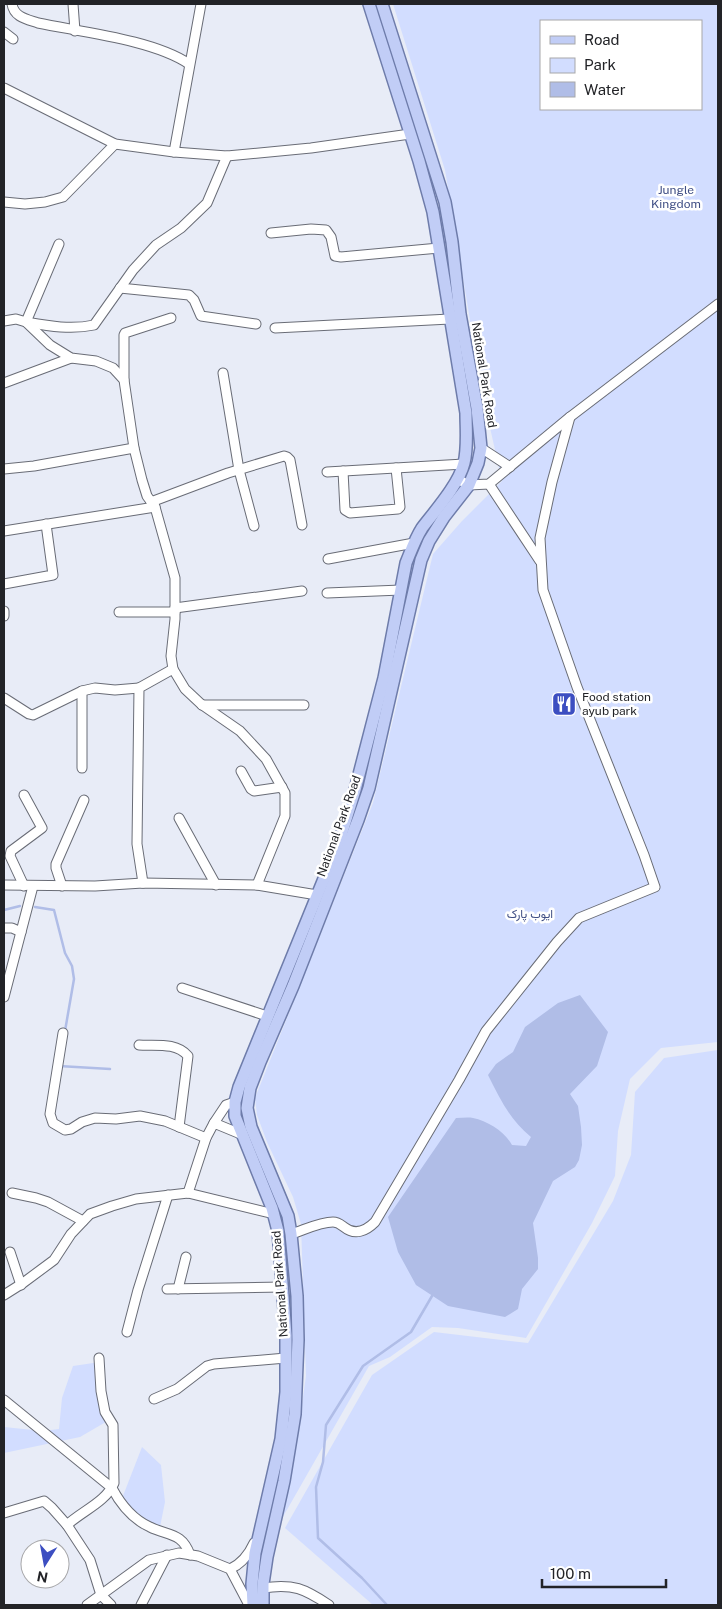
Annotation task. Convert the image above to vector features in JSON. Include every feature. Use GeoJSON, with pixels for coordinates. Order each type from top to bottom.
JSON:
{"type":"FeatureCollection","features":[{"type":"Feature","properties":{"kind":"main road","name":"National Park Road"},"geometry":{"type":"LineString","coordinates":[[264,1605],[263,1588],[267,1557],[291,1448],[295,1414],[298,1340],[297,1296],[292,1234],[288,1216],[251,1127],[247,1108],[254,1079],[280,1000],[338,842],[360,770],[384,678],[406,563],[422,529],[457,479],[464,464],[467,440],[466,413],[433,212],[370,4]]}},
{"type":"Feature","properties":{"kind":"main road","name":"National Park Road"},"geometry":{"type":"LineString","coordinates":[[251,1605],[253,1566],[281,1439],[286,1392],[286,1358],[278,1231],[274,1214],[236,1116],[235,1102],[267,1016],[280,1000],[358,820],[373,773],[421,560],[434,533],[468,485],[478,464],[481,448],[477,408],[460,314],[452,242],[445,202],[382,4]]}},
{"type":"Feature","properties":{"kind":"main road"},"geometry":{"type":"LineString","coordinates":[[360,770],[373,773]]}},
{"type":"Feature","properties":{"kind":"street"},"geometry":{"type":"LineString","coordinates":[[12,4],[14,13],[22,18],[144,46],[178,56],[189,64]]}},
{"type":"Feature","properties":{"kind":"street"},"geometry":{"type":"LineString","coordinates":[[73,4],[75,31]]}},
{"type":"Feature","properties":{"kind":"street"},"geometry":{"type":"LineString","coordinates":[[174,152],[201,4]]}},
{"type":"Feature","properties":{"kind":"street"},"geometry":{"type":"LineString","coordinates":[[4,32],[13,39]]}},
{"type":"Feature","properties":{"kind":"street"},"geometry":{"type":"LineString","coordinates":[[4,88],[115,144],[174,152],[227,156],[311,148],[410,134]]}},
{"type":"Feature","properties":{"kind":"street"},"geometry":{"type":"LineString","coordinates":[[4,202],[25,204],[45,202],[63,197],[115,144]]}},
{"type":"Feature","properties":{"kind":"street"},"geometry":{"type":"LineString","coordinates":[[4,321],[16,320],[59,327],[82,328],[94,324],[132,270],[156,245],[181,228],[207,203],[227,156]]}},
{"type":"Feature","properties":{"kind":"street"},"geometry":{"type":"LineString","coordinates":[[271,233],[326,230],[335,256],[341,258],[439,248]]}},
{"type":"Feature","properties":{"kind":"street"},"geometry":{"type":"LineString","coordinates":[[26,322],[59,244]]}},
{"type":"Feature","properties":{"kind":"street"},"geometry":{"type":"LineString","coordinates":[[120,288],[189,295],[194,300],[201,316],[256,324]]}},
{"type":"Feature","properties":{"kind":"street"},"geometry":{"type":"LineString","coordinates":[[457,479],[468,485],[489,484],[570,417],[718,304]]}},
{"type":"Feature","properties":{"kind":"street"},"geometry":{"type":"LineString","coordinates":[[171,318],[125,333],[124,380],[134,448],[144,488],[153,504],[174,578],[175,610],[171,656],[173,670],[185,689],[202,705],[240,731],[266,759],[285,793],[285,816],[257,885]]}},
{"type":"Feature","properties":{"kind":"street"},"geometry":{"type":"LineString","coordinates":[[275,328],[450,319]]}},
{"type":"Feature","properties":{"kind":"street"},"geometry":{"type":"LineString","coordinates":[[26,322],[50,345],[71,358],[96,361],[113,368],[124,380]]}},
{"type":"Feature","properties":{"kind":"street"},"geometry":{"type":"LineString","coordinates":[[4,382],[71,358]]}},
{"type":"Feature","properties":{"kind":"street"},"geometry":{"type":"LineString","coordinates":[[222,373],[239,470],[254,526]]}},
{"type":"Feature","properties":{"kind":"street"},"geometry":{"type":"LineString","coordinates":[[292,1234],[333,1222],[337,1222],[350,1231],[357,1232],[369,1228],[375,1222],[486,1031],[557,942],[579,918],[655,887],[577,687],[543,590],[540,538],[570,417]]}},
{"type":"Feature","properties":{"kind":"street"},"geometry":{"type":"LineString","coordinates":[[553,431],[564,436]]}},
{"type":"Feature","properties":{"kind":"street"},"geometry":{"type":"LineString","coordinates":[[4,469],[34,466],[134,448]]}},
{"type":"Feature","properties":{"kind":"street"},"geometry":{"type":"LineString","coordinates":[[481,448],[510,467]]}},
{"type":"Feature","properties":{"kind":"street"},"geometry":{"type":"LineString","coordinates":[[4,531],[153,504],[239,470],[284,456],[287,456],[290,460],[302,525]]}},
{"type":"Feature","properties":{"kind":"street"},"geometry":{"type":"LineString","coordinates":[[327,472],[464,464]]}},
{"type":"Feature","properties":{"kind":"street"},"geometry":{"type":"LineString","coordinates":[[343,471],[345,510],[350,513],[400,507],[396,468]]}},
{"type":"Feature","properties":{"kind":"street"},"geometry":{"type":"LineString","coordinates":[[489,484],[540,561]]}},
{"type":"Feature","properties":{"kind":"street"},"geometry":{"type":"LineString","coordinates":[[4,584],[53,575],[46,524]]}},
{"type":"Feature","properties":{"kind":"street"},"geometry":{"type":"LineString","coordinates":[[328,559],[414,543]]}},
{"type":"Feature","properties":{"kind":"street"},"geometry":{"type":"LineString","coordinates":[[327,593],[401,590]]}},
{"type":"Feature","properties":{"kind":"street"},"geometry":{"type":"LineString","coordinates":[[120,612],[175,610],[302,591]]}},
{"type":"Feature","properties":{"kind":"street"},"geometry":{"type":"LineString","coordinates":[[4,611],[4,616]]}},
{"type":"Feature","properties":{"kind":"street"},"geometry":{"type":"LineString","coordinates":[[4,698],[33,715],[82,690],[95,688],[115,690],[139,688],[173,670]]}},
{"type":"Feature","properties":{"kind":"street"},"geometry":{"type":"LineString","coordinates":[[139,688],[137,844],[143,883]]}},
{"type":"Feature","properties":{"kind":"street"},"geometry":{"type":"LineString","coordinates":[[82,690],[82,768]]}},
{"type":"Feature","properties":{"kind":"street"},"geometry":{"type":"LineString","coordinates":[[202,705],[304,705]]}},
{"type":"Feature","properties":{"kind":"street"},"geometry":{"type":"LineString","coordinates":[[241,770],[254,791],[282,787]]}},
{"type":"Feature","properties":{"kind":"street"},"geometry":{"type":"LineString","coordinates":[[24,795],[42,828],[11,851],[10,856],[24,886]]}},
{"type":"Feature","properties":{"kind":"street"},"geometry":{"type":"LineString","coordinates":[[62,886],[56,864],[84,800]]}},
{"type":"Feature","properties":{"kind":"street"},"geometry":{"type":"LineString","coordinates":[[179,818],[216,884]]}},
{"type":"Feature","properties":{"kind":"street"},"geometry":{"type":"LineString","coordinates":[[4,885],[62,886],[143,883],[257,885],[317,895]]}},
{"type":"Feature","properties":{"kind":"street"},"geometry":{"type":"LineString","coordinates":[[4,997],[33,886]]}},
{"type":"Feature","properties":{"kind":"street"},"geometry":{"type":"LineString","coordinates":[[4,928],[12,928],[21,932]]}},
{"type":"Feature","properties":{"kind":"street"},"geometry":{"type":"LineString","coordinates":[[182,988],[267,1016]]}},
{"type":"Feature","properties":{"kind":"street"},"geometry":{"type":"LineString","coordinates":[[63,1033],[50,1114],[53,1123],[65,1130],[72,1130],[82,1122],[95,1118],[140,1116],[165,1120],[206,1138]]}},
{"type":"Feature","properties":{"kind":"street"},"geometry":{"type":"LineString","coordinates":[[139,1045],[173,1047],[184,1051],[188,1056],[179,1126]]}},
{"type":"Feature","properties":{"kind":"street"},"geometry":{"type":"LineString","coordinates":[[188,1193],[206,1138],[226,1105],[235,1102]]}},
{"type":"Feature","properties":{"kind":"street"},"geometry":{"type":"LineString","coordinates":[[214,1123],[243,1135]]}},
{"type":"Feature","properties":{"kind":"street"},"geometry":{"type":"LineString","coordinates":[[12,1193],[48,1202],[83,1221]]}},
{"type":"Feature","properties":{"kind":"street"},"geometry":{"type":"LineString","coordinates":[[4,1295],[21,1285],[54,1260],[71,1234],[90,1214],[112,1206],[136,1199],[188,1193],[274,1214]]}},
{"type":"Feature","properties":{"kind":"street"},"geometry":{"type":"LineString","coordinates":[[127,1332],[138,1290],[168,1195]]}},
{"type":"Feature","properties":{"kind":"street"},"geometry":{"type":"LineString","coordinates":[[10,1252],[21,1285]]}},
{"type":"Feature","properties":{"kind":"street"},"geometry":{"type":"LineString","coordinates":[[178,1289],[186,1257]]}},
{"type":"Feature","properties":{"kind":"street"},"geometry":{"type":"LineString","coordinates":[[167,1289],[283,1287]]}},
{"type":"Feature","properties":{"kind":"street"},"geometry":{"type":"LineString","coordinates":[[66,1525],[81,1512],[93,1506],[112,1488],[114,1477],[113,1425],[105,1412],[100,1358]]}},
{"type":"Feature","properties":{"kind":"street"},"geometry":{"type":"LineString","coordinates":[[154,1399],[177,1389],[207,1366],[286,1358]]}},
{"type":"Feature","properties":{"kind":"street"},"geometry":{"type":"LineString","coordinates":[[4,1400],[112,1488],[130,1514],[149,1527],[176,1536],[185,1544],[190,1555]]}},
{"type":"Feature","properties":{"kind":"street"},"geometry":{"type":"LineString","coordinates":[[4,1513],[44,1501],[66,1525],[90,1560],[101,1595],[110,1605]]}},
{"type":"Feature","properties":{"kind":"street"},"geometry":{"type":"LineString","coordinates":[[230,1569],[244,1559],[251,1550],[260,1530]]}},
{"type":"Feature","properties":{"kind":"street"},"geometry":{"type":"LineString","coordinates":[[87,1605],[149,1560],[179,1552],[198,1556],[230,1569],[251,1605]]}},
{"type":"Feature","properties":{"kind":"street"},"geometry":{"type":"LineString","coordinates":[[141,1605],[167,1556]]}},
{"type":"Feature","properties":{"kind":"street"},"geometry":{"type":"LineString","coordinates":[[263,1588],[284,1586],[299,1588],[311,1593],[329,1605]]}},
{"type":"Feature","properties":{"kind":"green space","name":"ایوب پارک"},"geometry":{"type":"Polygon","coordinates":[[[393,4],[718,4],[718,1042],[661,1048],[630,1079],[618,1131],[615,1176],[592,1223],[526,1338],[458,1328],[432,1327],[390,1357],[369,1366],[280,1522],[295,1452],[306,1376],[301,1224],[293,1197],[267,1142],[257,1115],[255,1098],[373,803],[433,554],[462,521],[502,481],[482,392],[445,170],[393,4]]]}},
{"type":"Feature","properties":{"kind":"green space"},"geometry":{"type":"Polygon","coordinates":[[[718,1050],[718,1605],[373,1605],[285,1528],[372,1375],[434,1332],[528,1343],[613,1201],[631,1155],[635,1092],[664,1058],[718,1050]]]}},
{"type":"Feature","properties":{"kind":"green space"},"geometry":{"type":"Polygon","coordinates":[[[100,1362],[111,1419],[80,1437],[4,1453],[4,1427],[43,1431],[59,1429],[62,1398],[73,1366],[100,1362]]]}},
{"type":"Feature","properties":{"kind":"green space"},"geometry":{"type":"Polygon","coordinates":[[[142,1447],[161,1465],[165,1502],[159,1532],[121,1501],[142,1447]]]}},
{"type":"Feature","properties":{"kind":"water"},"geometry":{"type":"Polygon","coordinates":[[[580,995],[608,1032],[597,1066],[570,1094],[578,1106],[582,1145],[579,1160],[575,1167],[553,1181],[533,1223],[538,1269],[522,1289],[518,1309],[505,1317],[448,1306],[416,1285],[398,1252],[388,1217],[456,1118],[479,1119],[496,1128],[512,1145],[526,1146],[531,1137],[511,1116],[488,1075],[496,1064],[513,1052],[525,1027],[558,1003],[580,995]]]}},
{"type":"Feature","properties":{"kind":"waterway"},"geometry":{"type":"LineString","coordinates":[[4,910],[20,906]]}},
{"type":"Feature","properties":{"kind":"waterway"},"geometry":{"type":"LineString","coordinates":[[35,907],[54,910],[65,953],[72,966],[74,979],[65,1031]]}},
{"type":"Feature","properties":{"kind":"waterway"},"geometry":{"type":"LineString","coordinates":[[59,1066],[110,1069]]}},
{"type":"Feature","properties":{"kind":"waterway"},"geometry":{"type":"LineString","coordinates":[[387,1605],[362,1578],[318,1538],[316,1487],[323,1462],[326,1425],[363,1366],[411,1332],[432,1296]]}},
{"type":"Feature","properties":{"kind":"place","name":"Food station ayub park"},"geometry":{"type":"Point","coordinates":[564,704]}},
{"type":"Feature","properties":{"kind":"park label","name":"Jungle Kingdom"},"geometry":{"type":"Point","coordinates":[676,197]}}]}
